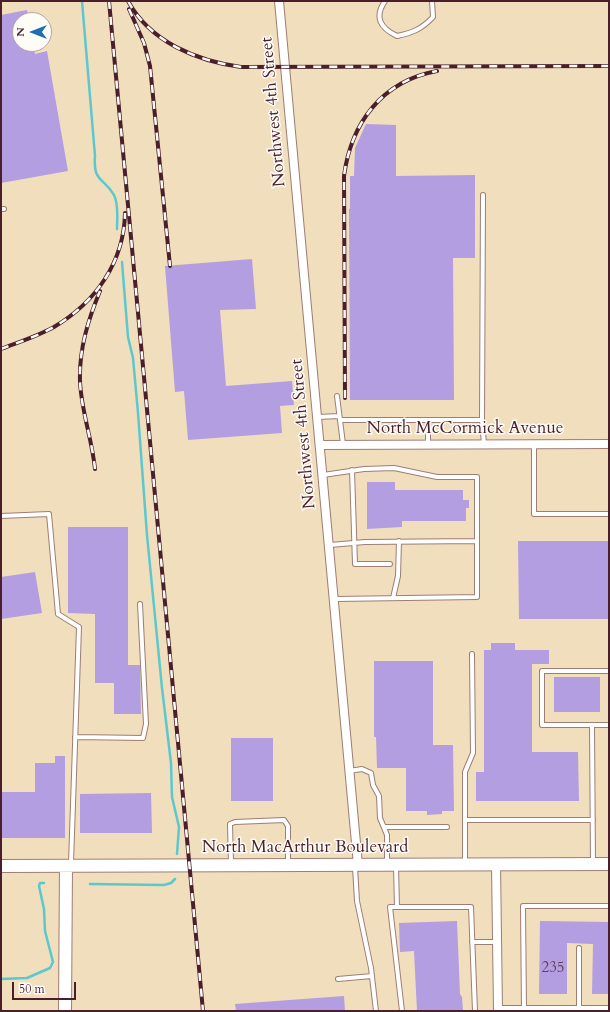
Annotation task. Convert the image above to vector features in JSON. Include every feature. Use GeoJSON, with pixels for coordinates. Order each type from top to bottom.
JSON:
{"type":"FeatureCollection","features":[{"type":"Feature","properties":{"kind":"main road","name":"North MacArthur Boulevard"},"geometry":{"type":"LineString","coordinates":[[1,866],[609,864]]}},
{"type":"Feature","properties":{"kind":"main road"},"geometry":{"type":"LineString","coordinates":[[65,1011],[68,866]]}},
{"type":"Feature","properties":{"kind":"street","name":"Northwest 4th Street"},"geometry":{"type":"LineString","coordinates":[[278,1],[335,599],[356,865]]}},
{"type":"Feature","properties":{"kind":"street","name":"North McCormick Avenue"},"geometry":{"type":"LineString","coordinates":[[320,445],[609,444]]}},
{"type":"Feature","properties":{"kind":"street"},"geometry":{"type":"LineString","coordinates":[[496,864],[498,1009]]}},
{"type":"Feature","properties":{"kind":"lane"},"geometry":{"type":"LineString","coordinates":[[385,1],[379,10],[380,22],[389,32],[397,36],[415,32],[424,27],[433,17],[432,1]]}},
{"type":"Feature","properties":{"kind":"lane"},"geometry":{"type":"LineString","coordinates":[[483,195],[482,420],[484,444]]}},
{"type":"Feature","properties":{"kind":"lane"},"geometry":{"type":"LineString","coordinates":[[337,396],[343,444]]}},
{"type":"Feature","properties":{"kind":"lane"},"geometry":{"type":"LineString","coordinates":[[318,417],[482,420]]}},
{"type":"Feature","properties":{"kind":"lane"},"geometry":{"type":"LineString","coordinates":[[428,420],[428,444]]}},
{"type":"Feature","properties":{"kind":"lane"},"geometry":{"type":"LineString","coordinates":[[534,444],[534,514],[609,514]]}},
{"type":"Feature","properties":{"kind":"lane"},"geometry":{"type":"LineString","coordinates":[[323,474],[352,470],[394,468],[437,477],[477,477],[477,597],[335,599]]}},
{"type":"Feature","properties":{"kind":"lane"},"geometry":{"type":"LineString","coordinates":[[352,470],[355,564],[390,564]]}},
{"type":"Feature","properties":{"kind":"lane"},"geometry":{"type":"LineString","coordinates":[[1,516],[49,514],[58,614],[79,626],[68,866]]}},
{"type":"Feature","properties":{"kind":"lane"},"geometry":{"type":"LineString","coordinates":[[393,598],[398,576],[399,541]]}},
{"type":"Feature","properties":{"kind":"lane"},"geometry":{"type":"LineString","coordinates":[[330,545],[354,542],[477,541]]}},
{"type":"Feature","properties":{"kind":"lane"},"geometry":{"type":"LineString","coordinates":[[75,737],[143,738],[146,724],[140,604]]}},
{"type":"Feature","properties":{"kind":"lane"},"geometry":{"type":"LineString","coordinates":[[465,864],[465,772],[473,753],[472,654]]}},
{"type":"Feature","properties":{"kind":"lane"},"geometry":{"type":"LineString","coordinates":[[609,671],[542,671],[542,725],[609,725]]}},
{"type":"Feature","properties":{"kind":"lane"},"geometry":{"type":"LineString","coordinates":[[592,725],[593,864]]}},
{"type":"Feature","properties":{"kind":"lane"},"geometry":{"type":"LineString","coordinates":[[349,771],[362,769],[371,773],[373,785],[379,796],[380,818],[387,835],[397,907]]}},
{"type":"Feature","properties":{"kind":"lane"},"geometry":{"type":"LineString","coordinates":[[231,865],[230,824],[235,822],[284,820],[288,826],[288,865]]}},
{"type":"Feature","properties":{"kind":"lane"},"geometry":{"type":"LineString","coordinates":[[465,820],[593,820]]}},
{"type":"Feature","properties":{"kind":"lane"},"geometry":{"type":"LineString","coordinates":[[384,827],[447,827]]}},
{"type":"Feature","properties":{"kind":"lane"},"geometry":{"type":"LineString","coordinates":[[356,865],[357,901],[372,976],[376,1011]]}},
{"type":"Feature","properties":{"kind":"lane"},"geometry":{"type":"LineString","coordinates":[[524,1009],[523,906],[609,906]]}},
{"type":"Feature","properties":{"kind":"lane"},"geometry":{"type":"LineString","coordinates":[[402,1011],[390,907],[472,907],[475,1011]]}},
{"type":"Feature","properties":{"kind":"lane"},"geometry":{"type":"LineString","coordinates":[[472,942],[497,942]]}},
{"type":"Feature","properties":{"kind":"lane"},"geometry":{"type":"LineString","coordinates":[[579,948],[579,1008]]}},
{"type":"Feature","properties":{"kind":"lane"},"geometry":{"type":"LineString","coordinates":[[338,979],[372,976]]}},
{"type":"Feature","properties":{"kind":"lane"},"geometry":{"type":"LineString","coordinates":[[498,1009],[609,1008]]}},
{"type":"Feature","properties":{"kind":"building"},"geometry":{"type":"Polygon","coordinates":[[[27,10],[27,12],[17,12],[27,10]]]}},
{"type":"Feature","properties":{"kind":"building"},"geometry":{"type":"Polygon","coordinates":[[[12,13],[12,52],[35,52],[35,54],[47,52],[68,171],[1,183],[1,15],[12,13]]]}},
{"type":"Feature","properties":{"kind":"building"},"geometry":{"type":"Polygon","coordinates":[[[366,124],[396,125],[396,176],[475,175],[475,258],[453,258],[454,400],[350,400],[350,176],[354,176],[355,148],[366,124]]]}},
{"type":"Feature","properties":{"kind":"building"},"geometry":{"type":"Polygon","coordinates":[[[252,259],[256,309],[220,310],[226,386],[292,381],[294,405],[280,406],[282,433],[188,440],[184,391],[175,392],[165,266],[252,259]]]}},
{"type":"Feature","properties":{"kind":"building"},"geometry":{"type":"Polygon","coordinates":[[[367,482],[395,482],[395,490],[463,490],[463,500],[469,500],[469,508],[466,508],[466,521],[402,521],[402,527],[367,529],[367,482]]]}},
{"type":"Feature","properties":{"kind":"building"},"geometry":{"type":"Polygon","coordinates":[[[68,527],[128,527],[128,665],[140,665],[141,714],[114,714],[114,683],[95,683],[95,614],[68,613],[68,527]]]}},
{"type":"Feature","properties":{"kind":"building"},"geometry":{"type":"Polygon","coordinates":[[[518,541],[609,541],[609,619],[519,619],[518,541]]]}},
{"type":"Feature","properties":{"kind":"building"},"geometry":{"type":"Polygon","coordinates":[[[35,572],[42,613],[1,619],[1,577],[35,572]]]}},
{"type":"Feature","properties":{"kind":"building"},"geometry":{"type":"Polygon","coordinates":[[[491,643],[515,643],[515,650],[549,650],[549,664],[532,664],[532,752],[578,752],[579,801],[476,801],[476,772],[484,772],[484,650],[491,650],[491,643]]]}},
{"type":"Feature","properties":{"kind":"building"},"geometry":{"type":"Polygon","coordinates":[[[374,661],[433,661],[433,745],[453,745],[454,811],[442,811],[442,814],[427,815],[427,811],[406,811],[406,768],[377,768],[376,737],[374,737],[374,661]]]}},
{"type":"Feature","properties":{"kind":"building"},"geometry":{"type":"Polygon","coordinates":[[[554,677],[600,677],[600,712],[554,712],[554,677]]]}},
{"type":"Feature","properties":{"kind":"building"},"geometry":{"type":"Polygon","coordinates":[[[231,738],[273,738],[273,801],[231,801],[231,738]]]}},
{"type":"Feature","properties":{"kind":"building"},"geometry":{"type":"Polygon","coordinates":[[[55,756],[65,756],[65,838],[1,838],[1,792],[35,792],[35,763],[55,763],[55,756]]]}},
{"type":"Feature","properties":{"kind":"building"},"geometry":{"type":"Polygon","coordinates":[[[151,793],[152,833],[80,833],[80,794],[151,793]]]}},
{"type":"Feature","properties":{"kind":"building"},"geometry":{"type":"Polygon","coordinates":[[[457,921],[460,994],[462,997],[463,1011],[417,1011],[414,951],[400,952],[399,923],[457,921]]]}},
{"type":"Feature","properties":{"kind":"building"},"geometry":{"type":"Polygon","coordinates":[[[540,921],[609,922],[609,994],[592,994],[593,944],[567,943],[567,994],[539,994],[540,921]]]}},
{"type":"Feature","properties":{"kind":"building"},"geometry":{"type":"Polygon","coordinates":[[[344,996],[345,1011],[236,1011],[235,1004],[344,996]]]}},
{"type":"Feature","properties":{"kind":"waterway"},"geometry":{"type":"LineString","coordinates":[[82,1],[95,165],[97,175],[110,189],[116,199],[117,229]]}},
{"type":"Feature","properties":{"kind":"waterway"},"geometry":{"type":"LineString","coordinates":[[122,262],[128,337],[133,358],[147,535],[171,763],[172,797],[179,827],[177,854]]}},
{"type":"Feature","properties":{"kind":"waterway"},"geometry":{"type":"LineString","coordinates":[[90,884],[164,885],[171,883],[175,879]]}},
{"type":"Feature","properties":{"kind":"waterway"},"geometry":{"type":"LineString","coordinates":[[1,979],[27,978],[50,968],[53,962],[45,931],[44,909],[39,886],[40,883],[44,883]]}},
{"type":"Feature","properties":{"kind":"railway"},"geometry":{"type":"LineString","coordinates":[[109,1],[203,1011]]}},
{"type":"Feature","properties":{"kind":"railway"},"geometry":{"type":"LineString","coordinates":[[128,1],[137,15],[149,28],[176,47],[208,60],[241,67],[609,66]]}},
{"type":"Feature","properties":{"kind":"railway"},"geometry":{"type":"LineString","coordinates":[[129,9],[144,43],[150,66],[170,266]]}},
{"type":"Feature","properties":{"kind":"railway"},"geometry":{"type":"LineString","coordinates":[[345,398],[344,176],[348,157],[362,122],[372,107],[400,84],[418,76],[437,71]]}},
{"type":"Feature","properties":{"kind":"railway"},"geometry":{"type":"LineString","coordinates":[[1,349],[54,327],[83,306],[95,293],[113,264],[119,248],[125,213]]}},
{"type":"Feature","properties":{"kind":"railway"},"geometry":{"type":"LineString","coordinates":[[95,469],[92,447],[82,403],[80,369],[85,335],[100,291]]}}]}
